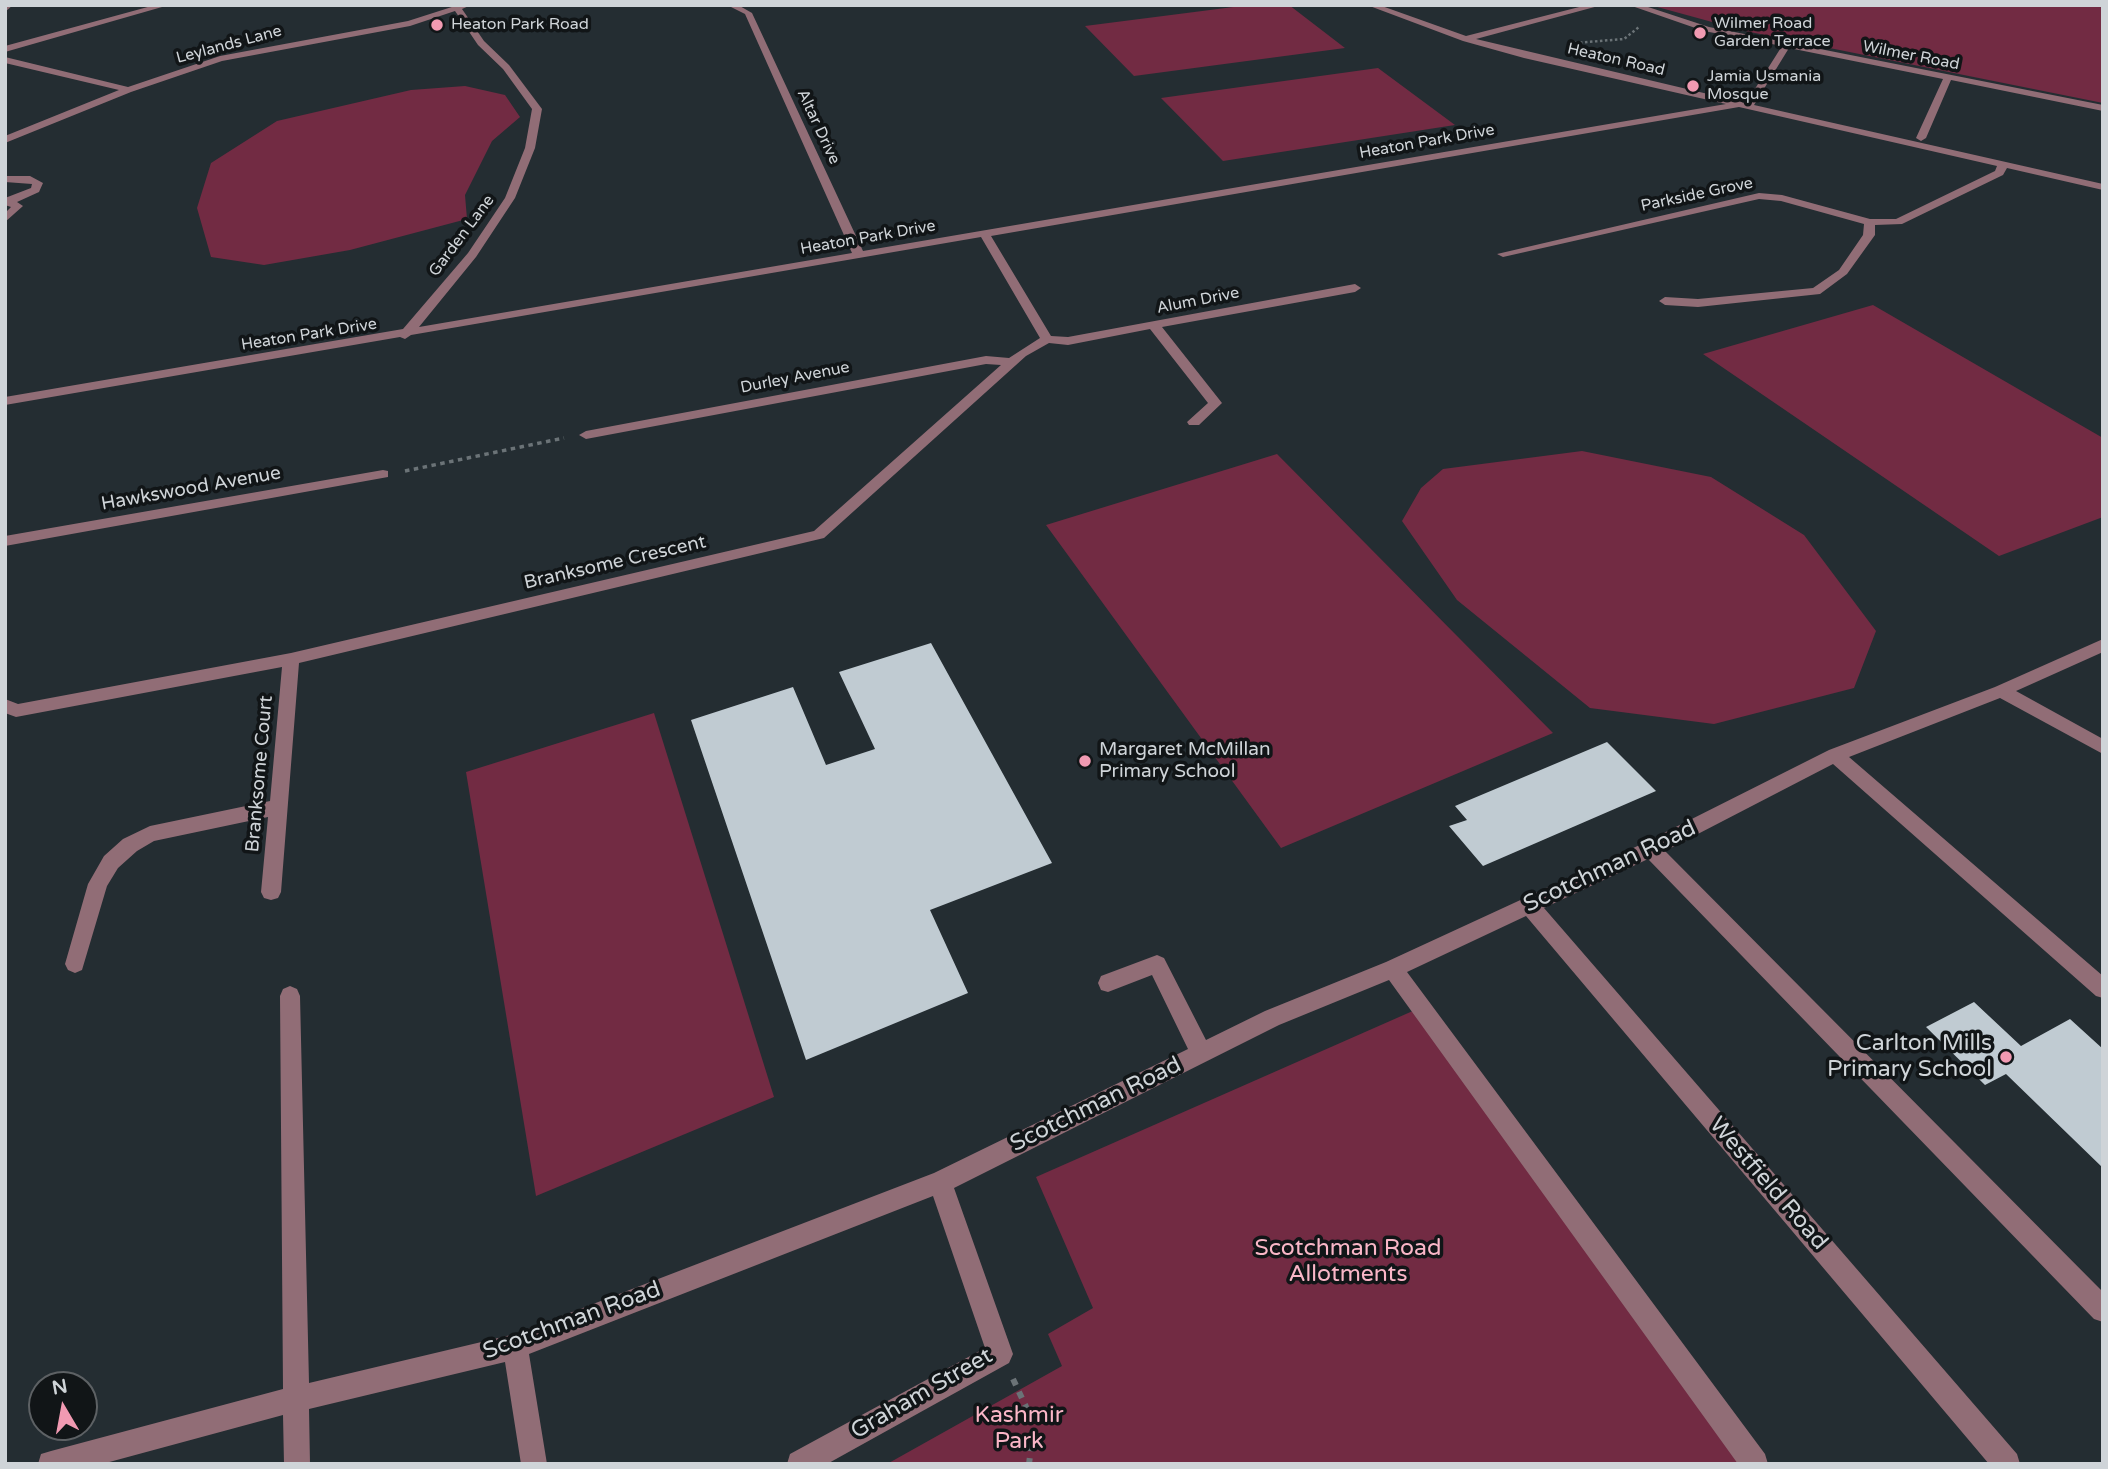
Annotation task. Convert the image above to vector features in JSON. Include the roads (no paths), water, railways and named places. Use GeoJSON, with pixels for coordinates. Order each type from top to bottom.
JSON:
{"type":"FeatureCollection","features":[{"type":"Feature","properties":{"kind":"street"},"geometry":{"type":"LineString","coordinates":[[5,10],[9,5]]}},
{"type":"Feature","properties":{"kind":"street"},"geometry":{"type":"LineString","coordinates":[[5,49],[165,5]]}},
{"type":"Feature","properties":{"kind":"street","name":"Altar Drive"},"geometry":{"type":"LineString","coordinates":[[731,5],[748,13],[859,255]]}},
{"type":"Feature","properties":{"kind":"street","name":"Heaton Road"},"geometry":{"type":"LineString","coordinates":[[1371,5],[1466,39],[1527,56],[2103,187]]}},
{"type":"Feature","properties":{"kind":"street"},"geometry":{"type":"LineString","coordinates":[[1564,5],[1574,9]]}},
{"type":"Feature","properties":{"kind":"street"},"geometry":{"type":"LineString","coordinates":[[1466,39],[1574,9],[1598,5]]}},
{"type":"Feature","properties":{"kind":"street","name":"Wilmer Road"},"geometry":{"type":"LineString","coordinates":[[1633,5],[1655,14],[1787,46],[2103,108]]}},
{"type":"Feature","properties":{"kind":"street","name":"Leylands Lane"},"geometry":{"type":"LineString","coordinates":[[5,140],[128,90],[239,54],[410,23],[462,7]]}},
{"type":"Feature","properties":{"kind":"street","name":"Garden Lane"},"geometry":{"type":"LineString","coordinates":[[405,335],[472,255],[510,198],[530,148],[537,109],[506,67],[481,43],[462,7]]}},
{"type":"Feature","properties":{"kind":"street"},"geometry":{"type":"LineString","coordinates":[[1748,107],[1787,46]]}},
{"type":"Feature","properties":{"kind":"street"},"geometry":{"type":"LineString","coordinates":[[5,60],[128,90]]}},
{"type":"Feature","properties":{"kind":"street"},"geometry":{"type":"LineString","coordinates":[[1921,138],[1948,77]]}},
{"type":"Feature","properties":{"kind":"street","name":"Heaton Park Drive"},"geometry":{"type":"LineString","coordinates":[[5,401],[405,335],[1736,105]]}},
{"type":"Feature","properties":{"kind":"street","name":"Parkside Grove"},"geometry":{"type":"LineString","coordinates":[[1503,254],[1759,196],[1782,198],[1870,222],[1898,222],[1999,173],[2003,165]]}},
{"type":"Feature","properties":{"kind":"street"},"geometry":{"type":"LineString","coordinates":[[5,179],[30,179],[38,183],[35,190],[8,201]]}},
{"type":"Feature","properties":{"kind":"street"},"geometry":{"type":"LineString","coordinates":[[5,219],[18,206],[8,201]]}},
{"type":"Feature","properties":{"kind":"street"},"geometry":{"type":"LineString","coordinates":[[1665,301],[1698,303],[1816,291],[1843,272],[1869,235],[1870,222]]}},
{"type":"Feature","properties":{"kind":"street"},"geometry":{"type":"LineString","coordinates":[[984,234],[1047,339]]}},
{"type":"Feature","properties":{"kind":"street","name":"Alum Drive"},"geometry":{"type":"LineString","coordinates":[[1047,339],[1068,341],[1354,288]]}},
{"type":"Feature","properties":{"kind":"street"},"geometry":{"type":"LineString","coordinates":[[1154,326],[1215,403],[1194,422]]}},
{"type":"Feature","properties":{"kind":"street","name":"Branksome Crescent"},"geometry":{"type":"LineString","coordinates":[[5,705],[16,711],[291,659],[819,535],[1011,362],[1047,339]]}},
{"type":"Feature","properties":{"kind":"street","name":"Durley Avenue"},"geometry":{"type":"LineString","coordinates":[[586,435],[986,360],[1011,362]]}},
{"type":"Feature","properties":{"kind":"street","name":"Hawkswood Avenue"},"geometry":{"type":"LineString","coordinates":[[5,541],[383,474]]}},
{"type":"Feature","properties":{"kind":"street","name":"Scotchman Road"},"geometry":{"type":"LineString","coordinates":[[51,1464],[80,1460],[296,1399],[514,1347],[940,1182],[1272,1018],[1393,969],[1651,849],[1835,755],[2001,691],[2103,645]]}},
{"type":"Feature","properties":{"kind":"street","name":"Branksome Court"},"geometry":{"type":"LineString","coordinates":[[271,892],[291,659]]}},
{"type":"Feature","properties":{"kind":"street"},"geometry":{"type":"LineString","coordinates":[[2001,691],[2103,747]]}},
{"type":"Feature","properties":{"kind":"street"},"geometry":{"type":"LineString","coordinates":[[1835,755],[2103,989]]}},
{"type":"Feature","properties":{"kind":"street"},"geometry":{"type":"LineString","coordinates":[[75,964],[97,884],[111,862],[131,845],[150,834],[278,807]]}},
{"type":"Feature","properties":{"kind":"street"},"geometry":{"type":"LineString","coordinates":[[1651,849],[2103,1310]]}},
{"type":"Feature","properties":{"kind":"street","name":"Westfield Road"},"geometry":{"type":"LineString","coordinates":[[1530,905],[2007,1464]]}},
{"type":"Feature","properties":{"kind":"street"},"geometry":{"type":"LineString","coordinates":[[1108,983],[1157,964],[1200,1053]]}},
{"type":"Feature","properties":{"kind":"street"},"geometry":{"type":"LineString","coordinates":[[1393,969],[1755,1464]]}},
{"type":"Feature","properties":{"kind":"street"},"geometry":{"type":"LineString","coordinates":[[290,996],[297,1464]]}},
{"type":"Feature","properties":{"kind":"street","name":"Graham Street"},"geometry":{"type":"LineString","coordinates":[[800,1464],[1000,1354],[940,1182]]}},
{"type":"Feature","properties":{"kind":"street"},"geometry":{"type":"LineString","coordinates":[[514,1347],[534,1464]]}},
{"type":"Feature","properties":{"kind":"place","name":"Heaton Park Road"},"geometry":{"type":"Point","coordinates":[437,25]}},
{"type":"Feature","properties":{"kind":"place","name":"Wilmer Road Garden Terrace"},"geometry":{"type":"Point","coordinates":[1700,33]}},
{"type":"Feature","properties":{"kind":"place","name":"Jamia Usmania Mosque"},"geometry":{"type":"Point","coordinates":[1693,86]}},
{"type":"Feature","properties":{"kind":"place","name":"Margaret McMillan Primary School"},"geometry":{"type":"Point","coordinates":[1085,761]}},
{"type":"Feature","properties":{"kind":"place","name":"Carlton Mills Primary School"},"geometry":{"type":"Point","coordinates":[2006,1057]}},
{"type":"Feature","properties":{"kind":"park label","name":"Scotchman Road Allotments"},"geometry":{"type":"Point","coordinates":[1348,1262]}},
{"type":"Feature","properties":{"kind":"park label","name":"Kashmir Park"},"geometry":{"type":"Point","coordinates":[1019,1429]}}]}
